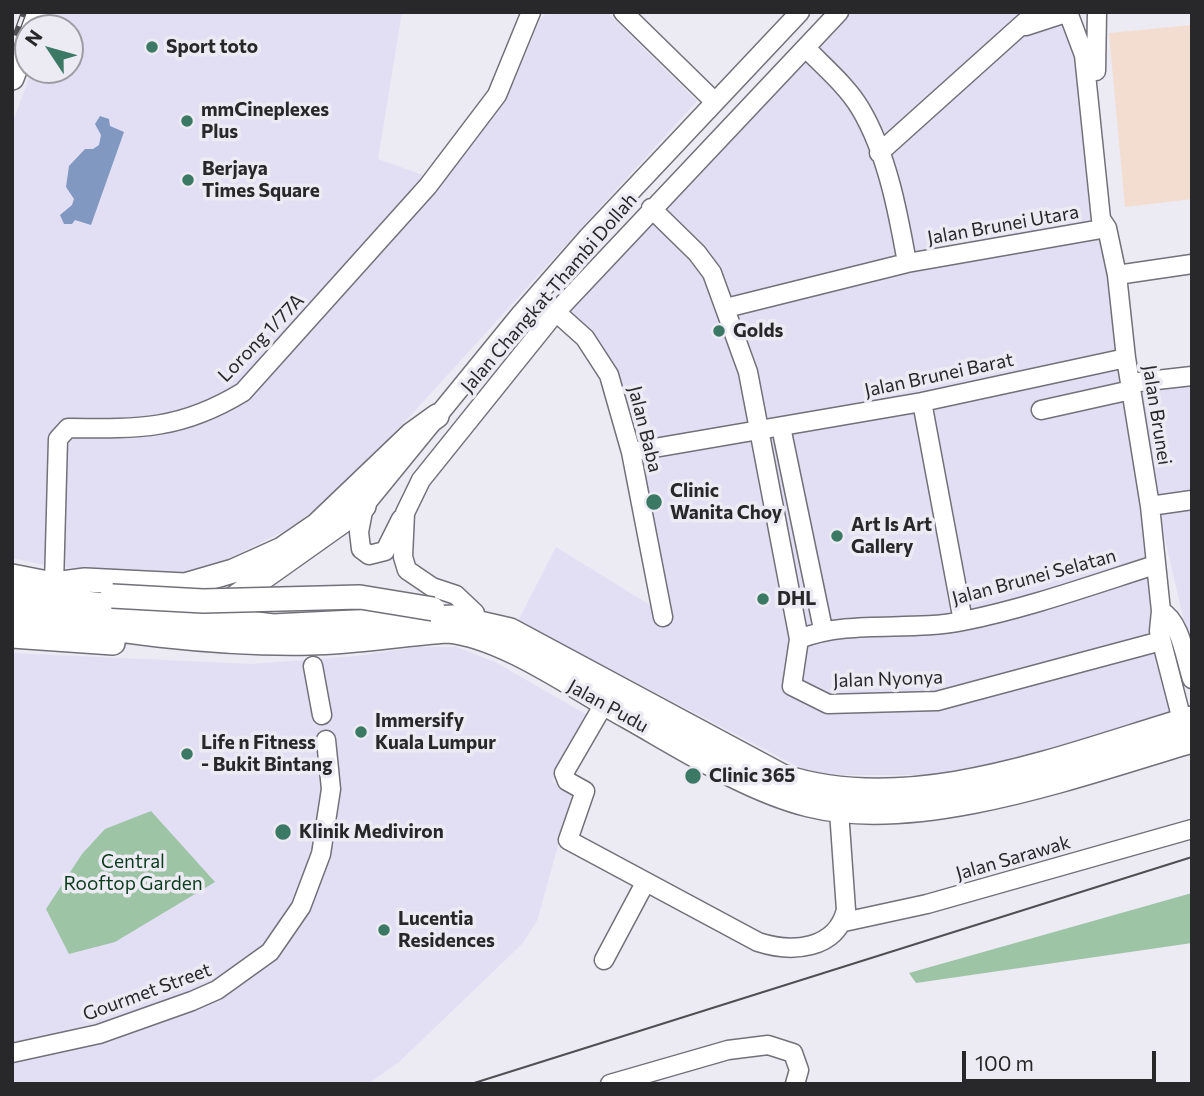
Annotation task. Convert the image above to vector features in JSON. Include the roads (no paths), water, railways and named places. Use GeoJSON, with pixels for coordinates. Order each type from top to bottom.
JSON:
{"type":"FeatureCollection","features":[{"type":"Feature","properties":{"kind":"main road"},"geometry":{"type":"LineString","coordinates":[[54,584],[85,580],[185,585],[233,571],[282,549],[317,525],[412,434],[437,416]]}},
{"type":"Feature","properties":{"kind":"main road"},"geometry":{"type":"LineString","coordinates":[[169,615],[221,607],[365,506]]}},
{"type":"Feature","properties":{"kind":"main road"},"geometry":{"type":"LineString","coordinates":[[12,576],[112,596],[203,601],[359,597],[475,613],[510,630]]}},
{"type":"Feature","properties":{"kind":"main road","name":"Jalan Pudu"},"geometry":{"type":"LineString","coordinates":[[12,594],[273,626],[453,617],[510,630],[782,776],[847,790],[902,789],[957,783],[1189,728]]}},
{"type":"Feature","properties":{"kind":"main road","name":"Jalan Pudu"},"geometry":{"type":"LineString","coordinates":[[12,614],[174,638],[312,654],[442,631],[467,633],[502,646],[604,704],[781,796],[839,811],[897,810],[960,803],[1069,777],[1189,728]]}},
{"type":"Feature","properties":{"kind":"main road"},"geometry":{"type":"LineString","coordinates":[[12,636],[219,650],[287,648],[312,654]]}},
{"type":"Feature","properties":{"kind":"street"},"geometry":{"type":"LineString","coordinates":[[482,111],[518,12]]}},
{"type":"Feature","properties":{"kind":"street"},"geometry":{"type":"LineString","coordinates":[[482,111],[497,94],[531,12]]}},
{"type":"Feature","properties":{"kind":"street"},"geometry":{"type":"LineString","coordinates":[[623,12],[715,102]]}},
{"type":"Feature","properties":{"kind":"street","name":"Jalan Changkat Thambi Dollah"},"geometry":{"type":"LineString","coordinates":[[365,506],[579,247],[800,12]]}},
{"type":"Feature","properties":{"kind":"street","name":"Jalan Changkat Thambi Dollah"},"geometry":{"type":"LineString","coordinates":[[475,613],[456,595],[432,587],[407,570],[403,557],[405,513],[410,499],[435,460],[556,312],[651,208],[839,12]]}},
{"type":"Feature","properties":{"kind":"street"},"geometry":{"type":"LineString","coordinates":[[879,153],[1022,28],[1036,12]]}},
{"type":"Feature","properties":{"kind":"street"},"geometry":{"type":"LineString","coordinates":[[1022,28],[1067,13],[1084,16],[1091,12]]}},
{"type":"Feature","properties":{"kind":"street","name":"Jalan Brunei"},"geometry":{"type":"LineString","coordinates":[[1097,12],[1089,59],[1101,219],[1107,228],[1117,275],[1130,387],[1150,506],[1154,565],[1161,611],[1161,641],[1189,728]]}},
{"type":"Feature","properties":{"kind":"street","name":"Jalan Brunei"},"geometry":{"type":"LineString","coordinates":[[1067,13],[1089,59]]}},
{"type":"Feature","properties":{"kind":"street","name":"Jalan Brunei Utara"},"geometry":{"type":"LineString","coordinates":[[806,48],[855,102],[879,153],[900,225],[907,263]]}},
{"type":"Feature","properties":{"kind":"street","name":"Lorong 1/77A"},"geometry":{"type":"LineString","coordinates":[[54,584],[58,439],[62,432],[68,428],[142,429],[173,424],[225,403],[243,392],[428,186],[482,111]]}},
{"type":"Feature","properties":{"kind":"street","name":"Jalan Nyonya"},"geometry":{"type":"LineString","coordinates":[[651,208],[697,253],[712,273],[748,372],[799,639],[792,686],[828,704],[937,701],[1161,641]]}},
{"type":"Feature","properties":{"kind":"street","name":"Jalan Brunei Utara"},"geometry":{"type":"LineString","coordinates":[[726,308],[822,281],[907,263],[1107,228]]}},
{"type":"Feature","properties":{"kind":"street"},"geometry":{"type":"LineString","coordinates":[[1117,275],[1192,264]]}},
{"type":"Feature","properties":{"kind":"street","name":"Jalan Baba"},"geometry":{"type":"LineString","coordinates":[[556,312],[585,338],[602,360],[631,452],[663,617]]}},
{"type":"Feature","properties":{"kind":"street","name":"Jalan Brunei Barat"},"geometry":{"type":"LineString","coordinates":[[631,452],[922,402],[1126,358]]}},
{"type":"Feature","properties":{"kind":"street"},"geometry":{"type":"LineString","coordinates":[[1041,410],[1130,387],[1192,376]]}},
{"type":"Feature","properties":{"kind":"street"},"geometry":{"type":"LineString","coordinates":[[922,402],[963,621]]}},
{"type":"Feature","properties":{"kind":"street"},"geometry":{"type":"LineString","coordinates":[[781,427],[823,629]]}},
{"type":"Feature","properties":{"kind":"street"},"geometry":{"type":"LineString","coordinates":[[365,506],[358,544],[369,555],[377,555],[385,551],[410,499]]}},
{"type":"Feature","properties":{"kind":"street"},"geometry":{"type":"LineString","coordinates":[[1150,506],[1192,500]]}},
{"type":"Feature","properties":{"kind":"street","name":"Jalan Brunei Selatan"},"geometry":{"type":"LineString","coordinates":[[799,639],[823,629],[895,628],[963,621],[1154,565]]}},
{"type":"Feature","properties":{"kind":"street"},"geometry":{"type":"LineString","coordinates":[[1161,611],[1184,627],[1192,679]]}},
{"type":"Feature","properties":{"kind":"street"},"geometry":{"type":"LineString","coordinates":[[312,654],[322,715]]}},
{"type":"Feature","properties":{"kind":"street","name":"Jalan Sarawak"},"geometry":{"type":"LineString","coordinates":[[604,704],[564,773],[567,782],[585,791],[568,840],[758,942],[783,949],[826,941],[844,922],[927,904],[1192,829]]}},
{"type":"Feature","properties":{"kind":"street","name":"Gourmet Street"},"geometry":{"type":"LineString","coordinates":[[12,1053],[99,1034],[192,1001],[217,990],[270,952],[301,907],[321,854],[331,789],[326,740]]}},
{"type":"Feature","properties":{"kind":"street"},"geometry":{"type":"LineString","coordinates":[[839,811],[846,910],[844,922]]}},
{"type":"Feature","properties":{"kind":"street"},"geometry":{"type":"LineString","coordinates":[[604,960],[645,883]]}},
{"type":"Feature","properties":{"kind":"street"},"geometry":{"type":"LineString","coordinates":[[610,1084],[727,1050],[768,1045],[793,1053],[799,1070],[795,1084]]}},
{"type":"Feature","properties":{"kind":"water"},"geometry":{"type":"Polygon","coordinates":[[[100,116],[109,119],[110,126],[124,132],[91,225],[75,220],[72,224],[64,224],[60,215],[72,205],[74,199],[66,187],[69,166],[85,149],[93,149],[99,145],[101,135],[95,124],[100,116]]]}},
{"type":"Feature","properties":{"kind":"tram line"},"geometry":{"type":"LineString","coordinates":[[471,1084],[1192,857]]}},
{"type":"Feature","properties":{"kind":"railway"},"geometry":{"type":"LineString","coordinates":[[12,45],[24,12]]}},
{"type":"Feature","properties":{"kind":"place","name":"Sport toto"},"geometry":{"type":"Point","coordinates":[152,47]}},
{"type":"Feature","properties":{"kind":"place","name":"mmCineplexes Plus"},"geometry":{"type":"Point","coordinates":[187,121]}},
{"type":"Feature","properties":{"kind":"place","name":"Berjaya Times Square"},"geometry":{"type":"Point","coordinates":[188,180]}},
{"type":"Feature","properties":{"kind":"place","name":"Golds"},"geometry":{"type":"Point","coordinates":[719,331]}},
{"type":"Feature","properties":{"kind":"place","name":"Clinic Wanita Choy"},"geometry":{"type":"Point","coordinates":[654,502]}},
{"type":"Feature","properties":{"kind":"place","name":"Art Is Art Gallery"},"geometry":{"type":"Point","coordinates":[837,536]}},
{"type":"Feature","properties":{"kind":"place","name":"DHL"},"geometry":{"type":"Point","coordinates":[763,599]}},
{"type":"Feature","properties":{"kind":"place","name":"Immersify Kuala Lumpur"},"geometry":{"type":"Point","coordinates":[361,732]}},
{"type":"Feature","properties":{"kind":"place","name":"Life n Fitness - Bukit Bintang"},"geometry":{"type":"Point","coordinates":[187,754]}},
{"type":"Feature","properties":{"kind":"place","name":"Clinic 365"},"geometry":{"type":"Point","coordinates":[693,776]}},
{"type":"Feature","properties":{"kind":"place","name":"Klinik Mediviron"},"geometry":{"type":"Point","coordinates":[283,832]}},
{"type":"Feature","properties":{"kind":"place","name":"Lucentia Residences"},"geometry":{"type":"Point","coordinates":[384,930]}},
{"type":"Feature","properties":{"kind":"park label","name":"Central Rooftop Garden"},"geometry":{"type":"Point","coordinates":[133,873]}}]}
